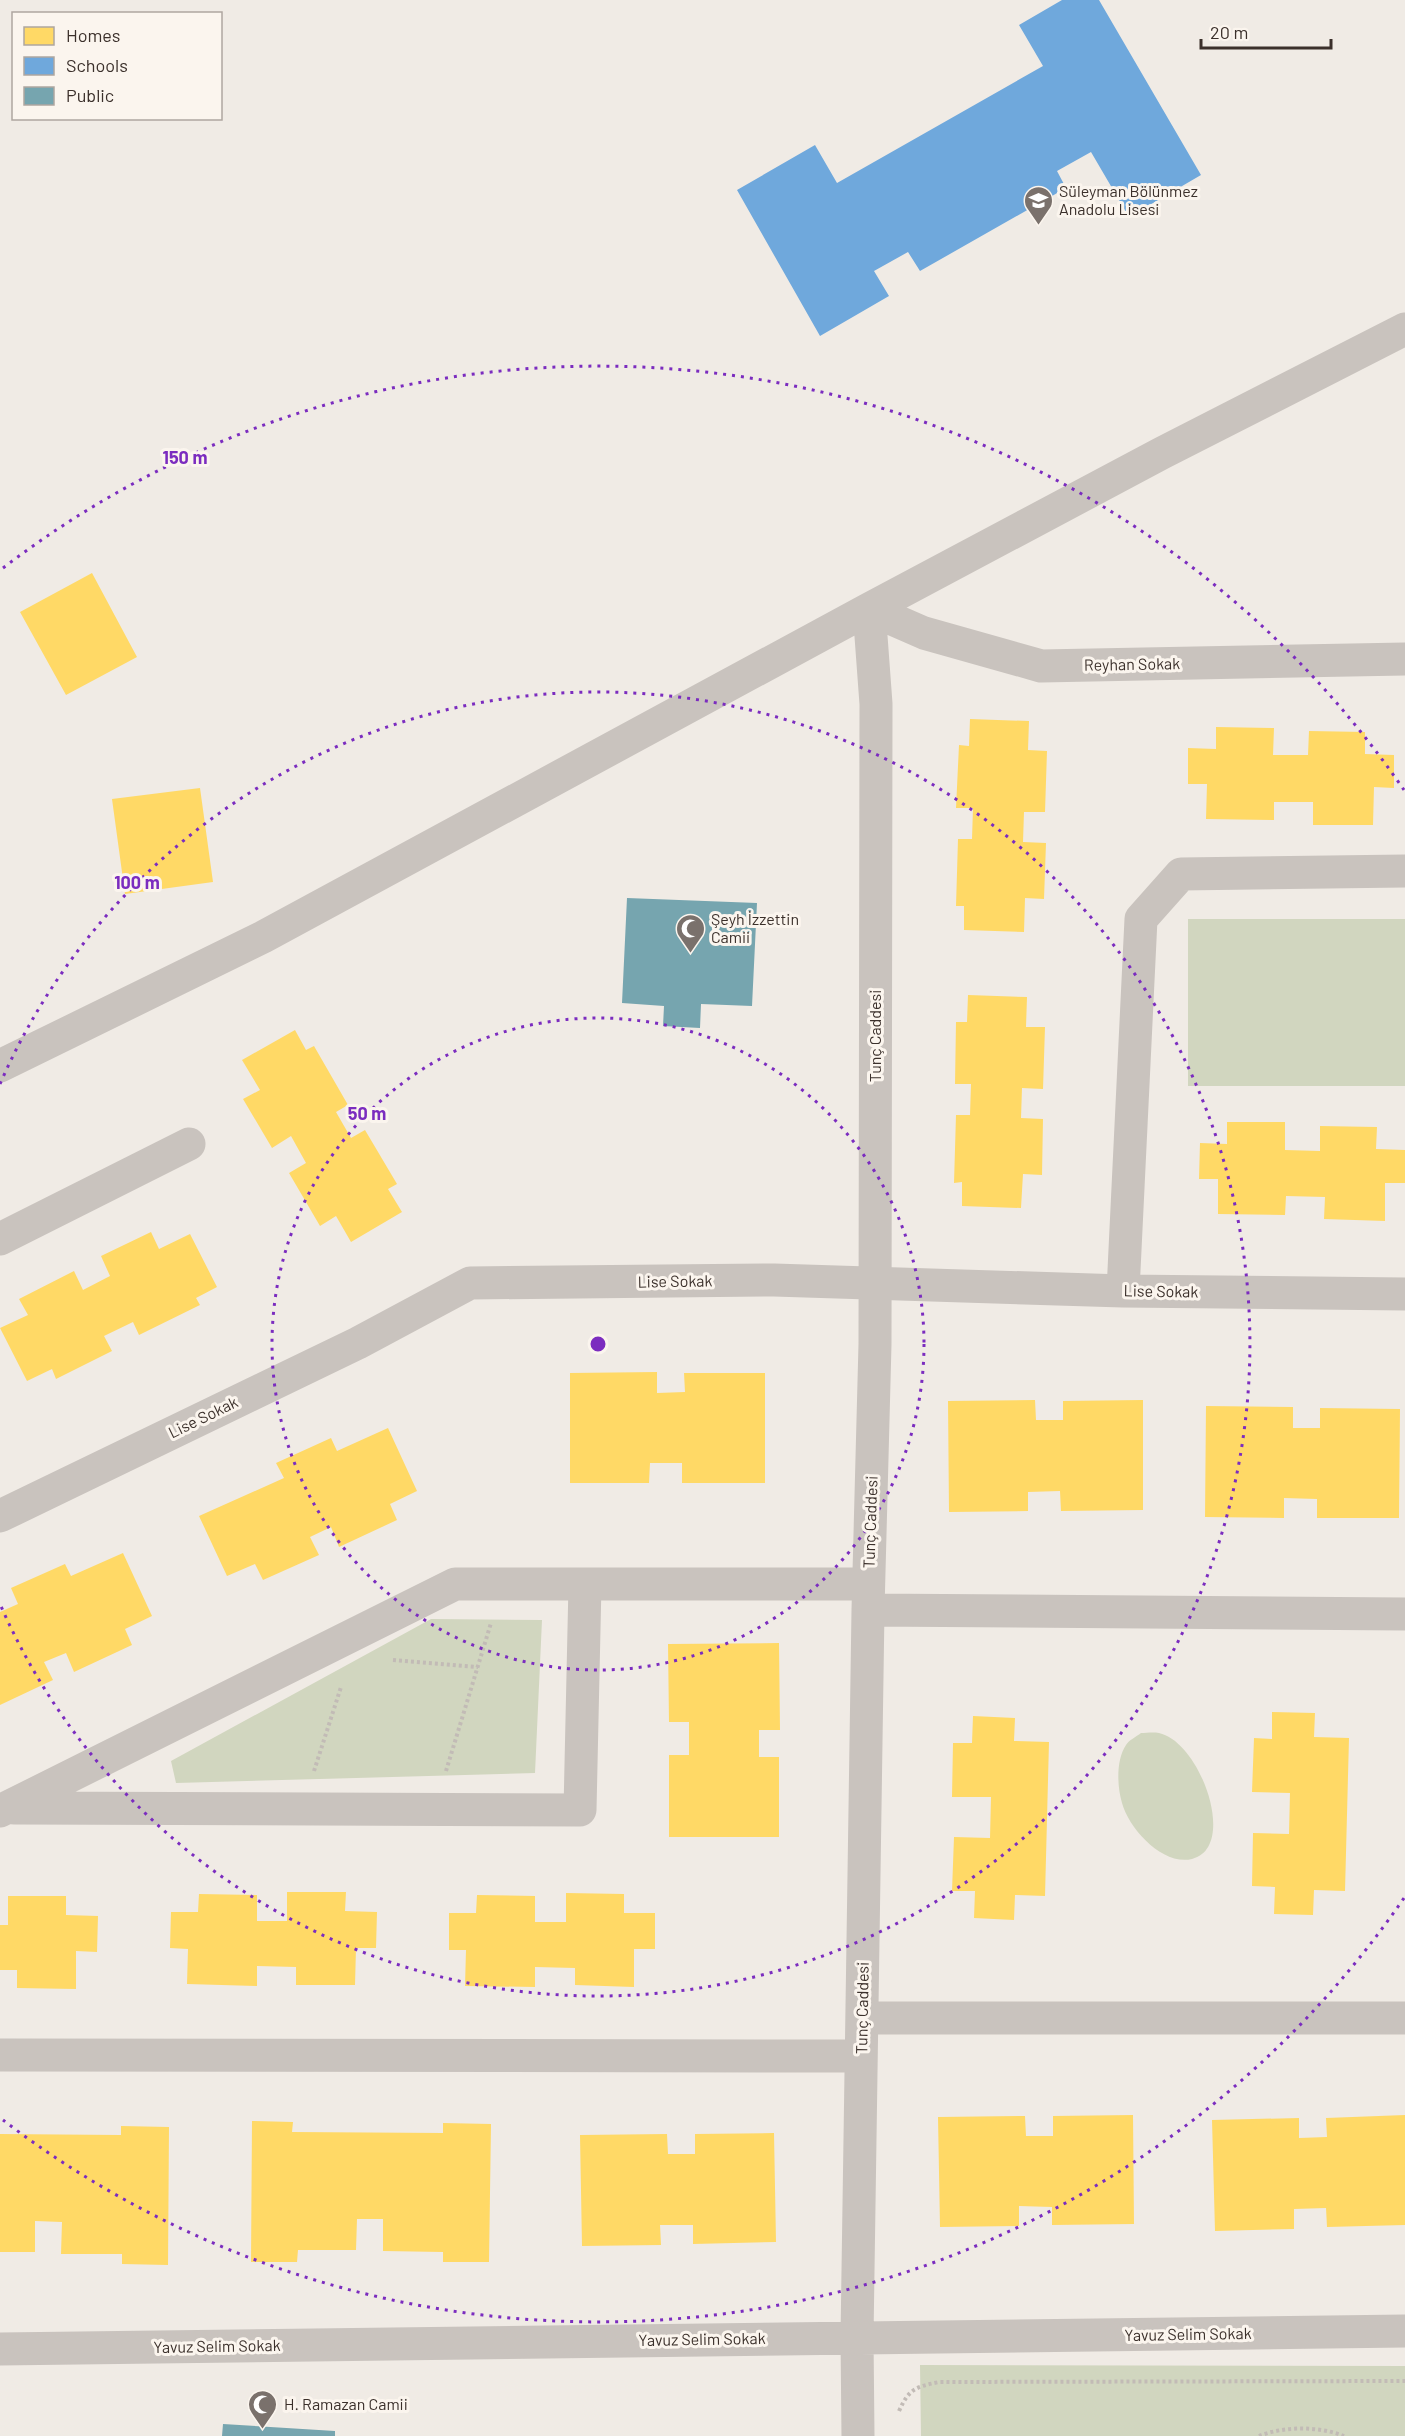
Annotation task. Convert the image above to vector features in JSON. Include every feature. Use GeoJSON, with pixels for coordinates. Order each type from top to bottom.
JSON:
{"type":"FeatureCollection","features":[{"type":"Feature","properties":{"kind":"street"},"geometry":{"type":"LineString","coordinates":[[0,1066],[263,937],[1162,453],[1405,329]]}},
{"type":"Feature","properties":{"kind":"street","name":"Reyhan Sokak"},"geometry":{"type":"LineString","coordinates":[[869,609],[924,633],[1041,666],[1405,659]]}},
{"type":"Feature","properties":{"kind":"street","name":"Tunç Caddesi"},"geometry":{"type":"LineString","coordinates":[[858,2436],[861,2056],[875,1284],[876,704],[869,609]]}},
{"type":"Feature","properties":{"kind":"street"},"geometry":{"type":"LineString","coordinates":[[1123,1291],[1140,919],[1181,874],[1405,871]]}},
{"type":"Feature","properties":{"kind":"street"},"geometry":{"type":"LineString","coordinates":[[0,1239],[189,1144]]}},
{"type":"Feature","properties":{"kind":"street","name":"Lise Sokak"},"geometry":{"type":"LineString","coordinates":[[1,1512],[358,1343],[470,1283],[774,1280],[1123,1291],[1405,1294]]}},
{"type":"Feature","properties":{"kind":"street"},"geometry":{"type":"LineString","coordinates":[[3,1809],[455,1584],[585,1584],[868,1597],[1405,1614]]}},
{"type":"Feature","properties":{"kind":"street"},"geometry":{"type":"LineString","coordinates":[[3,1809],[580,1810],[585,1584]]}},
{"type":"Feature","properties":{"kind":"street"},"geometry":{"type":"LineString","coordinates":[[862,2018],[1405,2018]]}},
{"type":"Feature","properties":{"kind":"street"},"geometry":{"type":"LineString","coordinates":[[0,2055],[861,2056]]}},
{"type":"Feature","properties":{"kind":"street","name":"Yavuz Selim Sokak"},"geometry":{"type":"LineString","coordinates":[[0,2349],[1405,2331]]}},
{"type":"Feature","properties":{"kind":"path"},"geometry":{"type":"LineString","coordinates":[[435,1809],[503,1584]]}},
{"type":"Feature","properties":{"kind":"path"},"geometry":{"type":"LineString","coordinates":[[302,1809],[358,1632]]}},
{"type":"Feature","properties":{"kind":"path"},"geometry":{"type":"LineString","coordinates":[[385,1660],[478,1667]]}},
{"type":"Feature","properties":{"kind":"path"},"geometry":{"type":"LineString","coordinates":[[899,2412],[907,2393],[922,2385],[939,2382],[1405,2380]]}},
{"type":"Feature","properties":{"kind":"path"},"geometry":{"type":"LineString","coordinates":[[1259,2436],[1270,2432],[1300,2428],[1322,2430],[1344,2436]]}},
{"type":"Feature","properties":{"kind":"green space"},"geometry":{"type":"Polygon","coordinates":[[[1188,919],[1405,919],[1405,1086],[1188,1086],[1188,919]]]}},
{"type":"Feature","properties":{"kind":"green space"},"geometry":{"type":"Polygon","coordinates":[[[431,1619],[542,1620],[535,1773],[176,1783],[171,1761],[431,1619]]]}},
{"type":"Feature","properties":{"kind":"green space"},"geometry":{"type":"Polygon","coordinates":[[[1141,1733],[1159,1733],[1174,1741],[1188,1755],[1200,1774],[1213,1817],[1212,1836],[1206,1851],[1192,1859],[1181,1860],[1159,1851],[1140,1834],[1126,1813],[1119,1789],[1120,1758],[1126,1745],[1141,1733]]]}},
{"type":"Feature","properties":{"kind":"green space"},"geometry":{"type":"Polygon","coordinates":[[[920,2365],[1405,2366],[1405,2436],[921,2436],[920,2365]]]}},
{"type":"Feature","properties":{"kind":"building: Homes"},"geometry":{"type":"Polygon","coordinates":[[[92,573],[137,657],[66,695],[20,612],[92,573]]]}},
{"type":"Feature","properties":{"kind":"building: Homes"},"geometry":{"type":"Polygon","coordinates":[[[970,719],[1029,721],[1028,750],[1047,751],[1045,812],[1024,812],[1023,842],[1046,843],[1044,899],[1025,898],[1024,932],[964,930],[964,906],[956,906],[958,839],[972,839],[973,808],[956,808],[959,745],[969,746],[970,719]]]}},
{"type":"Feature","properties":{"kind":"building: Homes"},"geometry":{"type":"Polygon","coordinates":[[[1216,727],[1274,728],[1273,755],[1308,755],[1309,731],[1365,732],[1365,754],[1394,755],[1394,788],[1374,787],[1373,825],[1313,825],[1313,802],[1274,802],[1274,820],[1206,819],[1207,784],[1188,784],[1188,748],[1216,749],[1216,727]]]}},
{"type":"Feature","properties":{"kind":"building: Homes"},"geometry":{"type":"Polygon","coordinates":[[[200,788],[213,882],[125,894],[112,799],[200,788]]]}},
{"type":"Feature","properties":{"kind":"building: Homes"},"geometry":{"type":"Polygon","coordinates":[[[968,995],[1027,997],[1026,1027],[1045,1027],[1043,1089],[1022,1088],[1021,1118],[1043,1119],[1042,1175],[1023,1174],[1021,1208],[962,1206],[962,1182],[954,1183],[956,1115],[970,1115],[971,1084],[955,1084],[956,1022],[967,1022],[968,995]]]}},
{"type":"Feature","properties":{"kind":"building: Homes"},"geometry":{"type":"Polygon","coordinates":[[[295,1030],[306,1050],[314,1046],[348,1105],[336,1112],[351,1138],[365,1130],[397,1184],[388,1189],[402,1212],[351,1242],[336,1216],[320,1226],[289,1173],[306,1163],[291,1136],[272,1148],[243,1099],[260,1090],[242,1060],[295,1030]]]}},
{"type":"Feature","properties":{"kind":"building: Homes"},"geometry":{"type":"Polygon","coordinates":[[[1227,1122],[1285,1122],[1285,1150],[1320,1151],[1320,1126],[1377,1127],[1376,1149],[1405,1150],[1405,1183],[1385,1183],[1385,1221],[1324,1219],[1325,1197],[1286,1196],[1285,1215],[1218,1214],[1218,1179],[1199,1179],[1200,1143],[1227,1144],[1227,1122]]]}},
{"type":"Feature","properties":{"kind":"building: Homes"},"geometry":{"type":"Polygon","coordinates":[[[151,1232],[159,1249],[190,1234],[217,1287],[196,1298],[200,1305],[139,1335],[133,1322],[104,1336],[112,1351],[56,1379],[52,1369],[27,1381],[0,1328],[28,1315],[19,1299],[74,1271],[83,1290],[110,1276],[101,1256],[151,1232]]]}},
{"type":"Feature","properties":{"kind":"building: Homes"},"geometry":{"type":"Polygon","coordinates":[[[657,1372],[657,1393],[685,1392],[684,1373],[765,1373],[765,1483],[682,1483],[682,1463],[650,1463],[649,1483],[570,1483],[570,1373],[657,1372]]]}},
{"type":"Feature","properties":{"kind":"building: Homes"},"geometry":{"type":"Polygon","coordinates":[[[1035,1400],[1036,1420],[1063,1420],[1063,1401],[1143,1400],[1143,1510],[1061,1511],[1060,1491],[1028,1492],[1028,1511],[949,1512],[948,1401],[1035,1400]]]}},
{"type":"Feature","properties":{"kind":"building: Homes"},"geometry":{"type":"Polygon","coordinates":[[[1206,1406],[1293,1407],[1293,1428],[1320,1428],[1320,1408],[1400,1409],[1399,1518],[1317,1518],[1317,1499],[1284,1498],[1284,1518],[1205,1517],[1206,1406]]]}},
{"type":"Feature","properties":{"kind":"building: Homes"},"geometry":{"type":"Polygon","coordinates":[[[388,1428],[417,1491],[390,1504],[397,1520],[339,1547],[331,1527],[310,1537],[319,1555],[263,1580],[255,1564],[227,1576],[199,1516],[284,1478],[276,1463],[331,1438],[337,1451],[388,1428]]]}},
{"type":"Feature","properties":{"kind":"building: Homes"},"geometry":{"type":"Polygon","coordinates":[[[123,1553],[152,1616],[125,1629],[132,1645],[74,1672],[66,1653],[44,1662],[53,1680],[0,1705],[0,1612],[18,1604],[11,1588],[65,1564],[71,1576],[123,1553]]]}},
{"type":"Feature","properties":{"kind":"building: Homes"},"geometry":{"type":"Polygon","coordinates":[[[779,1643],[780,1730],[759,1730],[759,1757],[779,1757],[779,1837],[669,1837],[669,1755],[689,1755],[689,1722],[669,1722],[668,1644],[779,1643]]]}},
{"type":"Feature","properties":{"kind":"building: Homes"},"geometry":{"type":"Polygon","coordinates":[[[1272,1712],[1315,1713],[1314,1737],[1349,1738],[1345,1891],[1314,1890],[1313,1915],[1274,1914],[1275,1887],[1252,1886],[1253,1833],[1289,1834],[1290,1793],[1252,1792],[1254,1738],[1272,1739],[1272,1712]]]}},
{"type":"Feature","properties":{"kind":"building: Homes"},"geometry":{"type":"Polygon","coordinates":[[[973,1716],[1015,1718],[1014,1741],[1049,1742],[1045,1896],[1015,1895],[1014,1920],[974,1918],[975,1891],[952,1891],[954,1837],[990,1838],[991,1797],[952,1797],[953,1743],[972,1743],[973,1716]]]}},
{"type":"Feature","properties":{"kind":"building: Homes"},"geometry":{"type":"Polygon","coordinates":[[[287,1892],[346,1892],[345,1911],[377,1912],[376,1948],[356,1948],[355,1985],[296,1985],[296,1967],[257,1966],[257,1986],[187,1984],[188,1949],[170,1948],[171,1912],[198,1912],[199,1894],[257,1895],[257,1921],[287,1921],[287,1892]]]}},
{"type":"Feature","properties":{"kind":"building: Homes"},"geometry":{"type":"Polygon","coordinates":[[[566,1893],[624,1894],[624,1913],[655,1913],[655,1949],[634,1949],[634,1987],[575,1985],[575,1968],[535,1967],[535,1987],[465,1986],[466,1950],[449,1950],[449,1913],[476,1913],[477,1895],[535,1896],[535,1922],[566,1922],[566,1893]]]}},
{"type":"Feature","properties":{"kind":"building: Homes"},"geometry":{"type":"Polygon","coordinates":[[[8,1896],[66,1896],[66,1915],[98,1916],[97,1952],[76,1951],[76,1989],[17,1988],[17,1970],[0,1970],[0,1925],[8,1925],[8,1896]]]}},
{"type":"Feature","properties":{"kind":"building: Homes"},"geometry":{"type":"Polygon","coordinates":[[[1133,2115],[1134,2224],[1052,2225],[1052,2207],[1019,2206],[1019,2226],[940,2227],[938,2117],[1025,2116],[1026,2136],[1053,2136],[1053,2116],[1133,2115]]]}},
{"type":"Feature","properties":{"kind":"building: Homes"},"geometry":{"type":"Polygon","coordinates":[[[1405,2115],[1405,2225],[1327,2227],[1326,2208],[1294,2209],[1294,2229],[1215,2231],[1212,2120],[1299,2118],[1299,2138],[1327,2137],[1326,2118],[1405,2115]]]}},
{"type":"Feature","properties":{"kind":"building: Homes"},"geometry":{"type":"Polygon","coordinates":[[[252,2121],[293,2122],[292,2132],[443,2133],[443,2123],[491,2124],[489,2262],[443,2262],[443,2252],[383,2251],[383,2219],[357,2219],[356,2250],[298,2250],[297,2262],[251,2262],[252,2121]]]}},
{"type":"Feature","properties":{"kind":"building: Homes"},"geometry":{"type":"Polygon","coordinates":[[[121,2126],[169,2127],[168,2265],[122,2264],[122,2254],[61,2254],[62,2222],[35,2221],[35,2252],[0,2252],[0,2134],[121,2135],[121,2126]]]}},
{"type":"Feature","properties":{"kind":"building: Homes"},"geometry":{"type":"Polygon","coordinates":[[[774,2133],[776,2242],[693,2244],[693,2225],[660,2225],[661,2245],[582,2246],[580,2135],[667,2134],[668,2154],[695,2154],[695,2134],[774,2133]]]}},
{"type":"Feature","properties":{"kind":"building: Schools"},"geometry":{"type":"Polygon","coordinates":[[[1062,0],[1099,0],[1201,175],[1129,217],[1091,152],[1057,171],[1066,188],[920,271],[908,252],[874,271],[889,296],[820,336],[737,190],[815,145],[837,183],[1043,66],[1019,25],[1062,0]]]}},
{"type":"Feature","properties":{"kind":"building: Public","name":"Şeyh İzzettin Camii"},"geometry":{"type":"Polygon","coordinates":[[[627,898],[757,903],[752,1006],[701,1004],[700,1028],[663,1026],[664,1006],[622,1003],[627,898]]]}},
{"type":"Feature","properties":{"kind":"building: Public","name":"H. Ramazan Camii"},"geometry":{"type":"Polygon","coordinates":[[[223,2424],[335,2431],[335,2436],[222,2436],[223,2424]]]}},
{"type":"Feature","properties":{"kind":"place","name":"Süleyman Bölünmez Anadolu Lisesi"},"geometry":{"type":"Point","coordinates":[1038,226]}},
{"type":"Feature","properties":{"kind":"place","name":"Şeyh İzzettin Camii"},"geometry":{"type":"Point","coordinates":[690,954]}},
{"type":"Feature","properties":{"kind":"place","name":"H. Ramazan Camii"},"geometry":{"type":"Point","coordinates":[263,2430]}}]}
